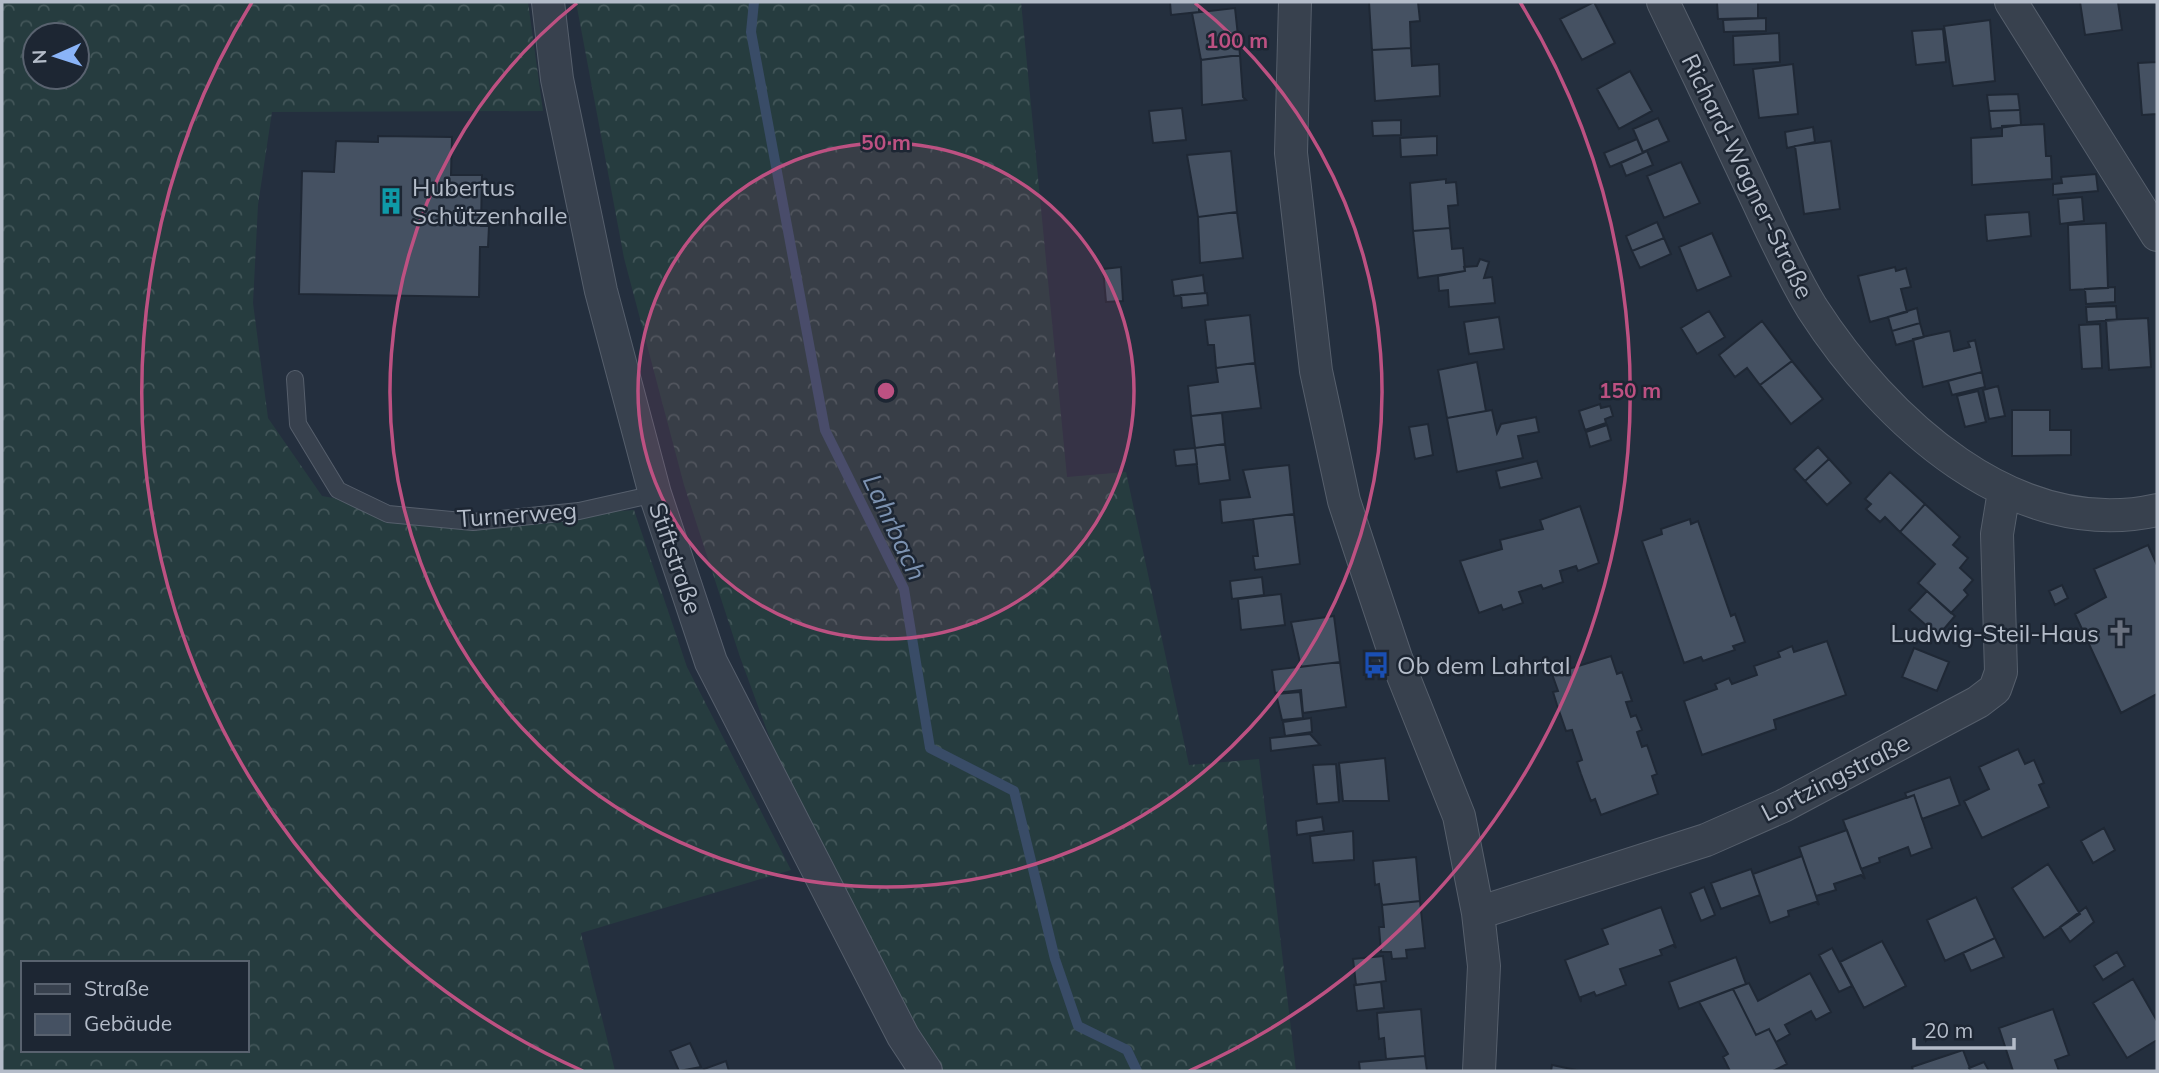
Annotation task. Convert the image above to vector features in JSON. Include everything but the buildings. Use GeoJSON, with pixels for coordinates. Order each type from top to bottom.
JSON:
{"type":"FeatureCollection","features":[{"type":"Feature","properties":{"kind":"street","name":"Stiftstraße"},"geometry":{"type":"LineString","coordinates":[[548,2],[557,79],[601,291],[654,494],[711,662],[903,1036],[926,1071]]}},
{"type":"Feature","properties":{"kind":"street"},"geometry":{"type":"LineString","coordinates":[[1295,2],[1291,153],[1302,264],[1325,421],[1344,501],[1392,646],[1459,816],[1478,913],[1484,966],[1479,1071]]}},
{"type":"Feature","properties":{"kind":"street","name":"Richard-Wagner-Straße"},"geometry":{"type":"LineString","coordinates":[[1663,2],[1787,262],[1813,309],[1858,368],[1903,417],[1947,457],[2004,491],[2051,509],[2099,516],[2134,515],[2157,510]]}},
{"type":"Feature","properties":{"kind":"street"},"geometry":{"type":"LineString","coordinates":[[2011,2],[2157,235]]}},
{"type":"Feature","properties":{"kind":"street","name":"Lortzingstraße"},"geometry":{"type":"LineString","coordinates":[[1478,913],[1706,840],[1783,806],[1978,702],[1995,688],[2001,672],[1997,534],[2004,491]]}},
{"type":"Feature","properties":{"kind":"lane","name":"Turnerweg"},"geometry":{"type":"LineString","coordinates":[[295,379],[298,424],[338,490],[388,514],[473,522],[579,511],[654,494]]}},
{"type":"Feature","properties":{"kind":"green space"},"geometry":{"type":"Polygon","coordinates":[[[2,2],[528,2],[543,111],[272,112],[258,205],[253,303],[268,418],[322,496],[473,522],[634,510],[687,667],[791,870],[581,933],[615,1071],[2,1071],[2,2]]]}},
{"type":"Feature","properties":{"kind":"green space"},"geometry":{"type":"Polygon","coordinates":[[[576,2],[1021,2],[1067,477],[1126,472],[1189,765],[1259,759],[1296,1071],[926,1071],[820,875],[740,657],[684,485],[624,258],[576,2]]]}},
{"type":"Feature","properties":{"kind":"waterway","name":"Lahrbach"},"geometry":{"type":"LineString","coordinates":[[754,2],[751,32],[825,430],[904,589],[930,748],[1014,791],[1055,959],[1078,1026],[1127,1050],[1137,1071]]}},
{"type":"Feature","properties":{"kind":"place","name":"Hubertus Schützenhalle"},"geometry":{"type":"Point","coordinates":[391,201]}},
{"type":"Feature","properties":{"kind":"place","name":"Ludwig-Steil-Haus"},"geometry":{"type":"Point","coordinates":[2120,633]}},
{"type":"Feature","properties":{"kind":"place","name":"Ob dem Lahrtal"},"geometry":{"type":"Point","coordinates":[1376,665]}}]}
